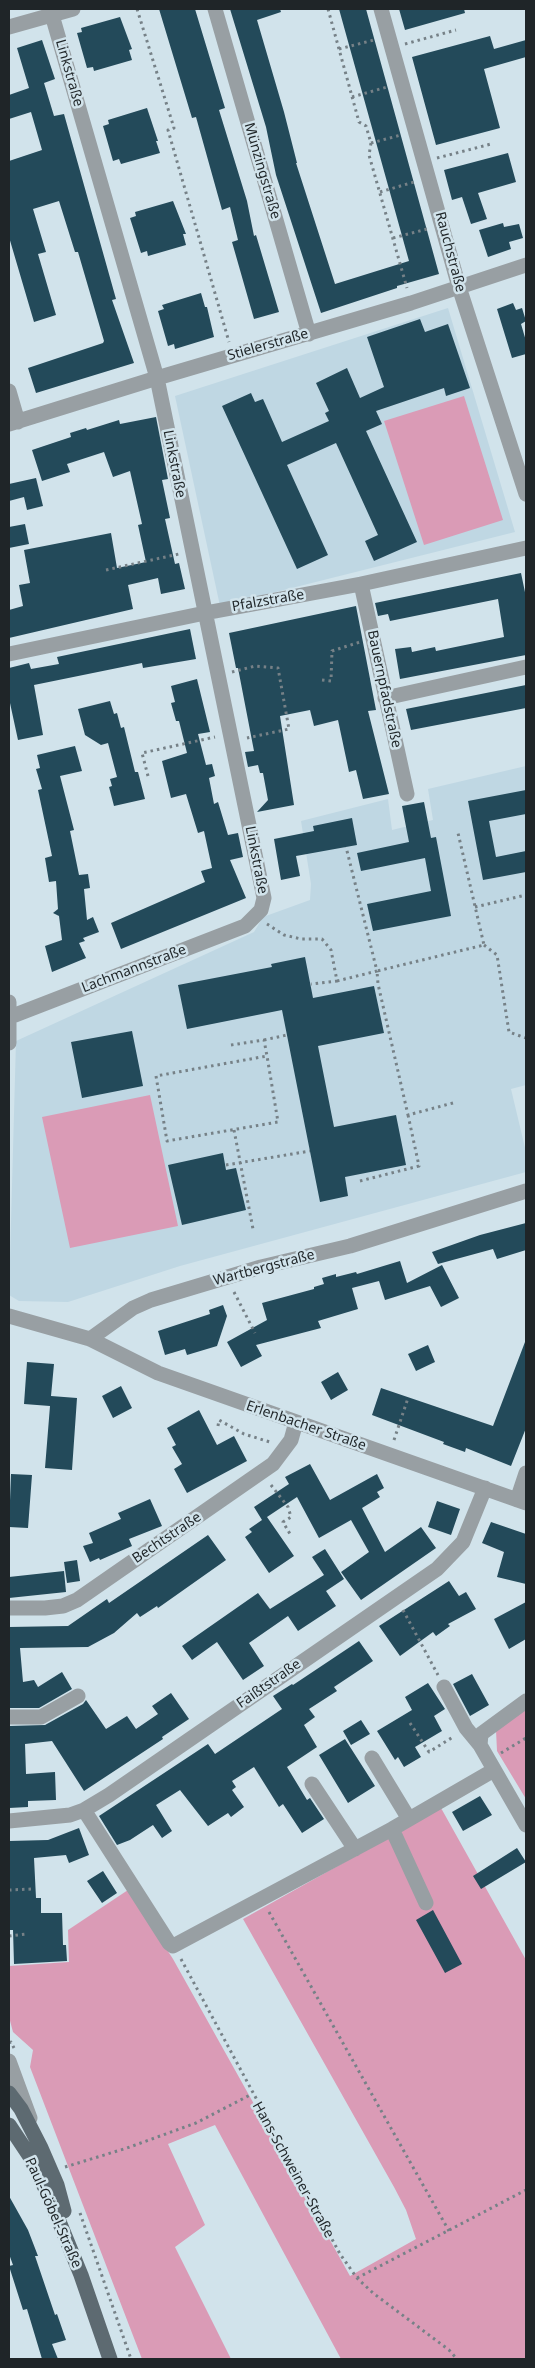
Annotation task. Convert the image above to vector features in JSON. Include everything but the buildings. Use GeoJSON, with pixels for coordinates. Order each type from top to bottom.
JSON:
{"type":"FeatureCollection","features":[{"type":"Feature","properties":{"kind":"main road","name":"Paul-Göbel-Straße"},"geometry":{"type":"LineString","coordinates":[[9,2093],[21,2109],[42,2148],[57,2185],[81,2275]]}},
{"type":"Feature","properties":{"kind":"main road","name":"Paul-Göbel-Straße"},"geometry":{"type":"LineString","coordinates":[[9,2125],[29,2155],[47,2192],[81,2275],[110,2359]]}},
{"type":"Feature","properties":{"kind":"street"},"geometry":{"type":"LineString","coordinates":[[9,25],[73,9]]}},
{"type":"Feature","properties":{"kind":"street","name":"Münzingstraße"},"geometry":{"type":"LineString","coordinates":[[215,9],[309,334]]}},
{"type":"Feature","properties":{"kind":"street","name":"Rauchstraße"},"geometry":{"type":"LineString","coordinates":[[381,9],[459,288],[526,491]]}},
{"type":"Feature","properties":{"kind":"street","name":"Linkstraße"},"geometry":{"type":"LineString","coordinates":[[52,15],[157,378],[191,551],[264,898],[261,910],[256,918]]}},
{"type":"Feature","properties":{"kind":"street","name":"Stielerstraße"},"geometry":{"type":"LineString","coordinates":[[13,423],[157,378],[411,303],[526,265]]}},
{"type":"Feature","properties":{"kind":"street"},"geometry":{"type":"LineString","coordinates":[[9,391],[13,423]]}},
{"type":"Feature","properties":{"kind":"street","name":"Pfalzstraße"},"geometry":{"type":"LineString","coordinates":[[9,654],[205,613],[361,584],[526,548]]}},
{"type":"Feature","properties":{"kind":"street","name":"Bauernpfadstraße"},"geometry":{"type":"LineString","coordinates":[[361,584],[407,794]]}},
{"type":"Feature","properties":{"kind":"street"},"geometry":{"type":"LineString","coordinates":[[385,698],[526,668]]}},
{"type":"Feature","properties":{"kind":"street","name":"Lachmannstraße"},"geometry":{"type":"LineString","coordinates":[[10,1009],[245,926],[256,918]]}},
{"type":"Feature","properties":{"kind":"street"},"geometry":{"type":"LineString","coordinates":[[9,1043],[10,1009]]}},
{"type":"Feature","properties":{"kind":"street","name":"Wartbergstraße"},"geometry":{"type":"LineString","coordinates":[[90,1339],[133,1308],[151,1300],[228,1277],[350,1246],[526,1190]]}},
{"type":"Feature","properties":{"kind":"street"},"geometry":{"type":"LineString","coordinates":[[9,1316],[90,1339]]}},
{"type":"Feature","properties":{"kind":"street","name":"Erlenbacher Straße"},"geometry":{"type":"LineString","coordinates":[[90,1339],[158,1373],[522,1501]]}},
{"type":"Feature","properties":{"kind":"street","name":"Bechtstraße"},"geometry":{"type":"LineString","coordinates":[[9,1608],[63,1606],[76,1600],[273,1464],[288,1446],[296,1422]]}},
{"type":"Feature","properties":{"kind":"street"},"geometry":{"type":"LineString","coordinates":[[522,1501],[526,1473]]}},
{"type":"Feature","properties":{"kind":"street","name":"Faißtstraße"},"geometry":{"type":"LineString","coordinates":[[9,1821],[70,1815],[84,1810],[109,1795],[395,1596],[437,1569],[463,1542],[485,1488]]}},
{"type":"Feature","properties":{"kind":"street"},"geometry":{"type":"LineString","coordinates":[[444,1687],[466,1728],[480,1745],[526,1825]]}},
{"type":"Feature","properties":{"kind":"street"},"geometry":{"type":"LineString","coordinates":[[9,1717],[41,1717],[78,1696]]}},
{"type":"Feature","properties":{"kind":"street"},"geometry":{"type":"LineString","coordinates":[[480,1745],[481,1734],[526,1701]]}},
{"type":"Feature","properties":{"kind":"street"},"geometry":{"type":"LineString","coordinates":[[372,1758],[409,1819]]}},
{"type":"Feature","properties":{"kind":"street"},"geometry":{"type":"LineString","coordinates":[[84,1810],[169,1944],[173,1946],[356,1849],[494,1770]]}},
{"type":"Feature","properties":{"kind":"street"},"geometry":{"type":"LineString","coordinates":[[312,1784],[356,1849]]}},
{"type":"Feature","properties":{"kind":"street"},"geometry":{"type":"LineString","coordinates":[[392,1829],[426,1903]]}},
{"type":"Feature","properties":{"kind":"street"},"geometry":{"type":"LineString","coordinates":[[9,2061],[42,2148]]}},
{"type":"Feature","properties":{"kind":"path"},"geometry":{"type":"LineString","coordinates":[[137,9],[174,128],[168,130],[232,356]]}},
{"type":"Feature","properties":{"kind":"path"},"geometry":{"type":"LineString","coordinates":[[328,9],[359,122],[366,126],[371,143],[369,155],[411,303]]}},
{"type":"Feature","properties":{"kind":"path"},"geometry":{"type":"LineString","coordinates":[[339,49],[456,30]]}},
{"type":"Feature","properties":{"kind":"path"},"geometry":{"type":"LineString","coordinates":[[352,97],[402,83]]}},
{"type":"Feature","properties":{"kind":"path"},"geometry":{"type":"LineString","coordinates":[[371,143],[416,131]]}},
{"type":"Feature","properties":{"kind":"path"},"geometry":{"type":"LineString","coordinates":[[425,161],[492,144]]}},
{"type":"Feature","properties":{"kind":"path"},"geometry":{"type":"LineString","coordinates":[[380,192],[429,178]]}},
{"type":"Feature","properties":{"kind":"path"},"geometry":{"type":"LineString","coordinates":[[393,238],[442,226]]}},
{"type":"Feature","properties":{"kind":"path"},"geometry":{"type":"LineString","coordinates":[[106,570],[191,551]]}},
{"type":"Feature","properties":{"kind":"path"},"geometry":{"type":"LineString","coordinates":[[322,680],[331,681],[332,651],[350,644],[373,640]]}},
{"type":"Feature","properties":{"kind":"path"},"geometry":{"type":"LineString","coordinates":[[148,776],[142,753],[289,728],[278,668],[255,666],[218,675]]}},
{"type":"Feature","properties":{"kind":"path"},"geometry":{"type":"LineString","coordinates":[[458,833],[484,945],[496,955],[509,1032],[526,1038]]}},
{"type":"Feature","properties":{"kind":"path"},"geometry":{"type":"LineString","coordinates":[[346,847],[377,971],[378,984],[419,1166],[360,1180]]}},
{"type":"Feature","properties":{"kind":"path"},"geometry":{"type":"LineString","coordinates":[[475,906],[526,895]]}},
{"type":"Feature","properties":{"kind":"path"},"geometry":{"type":"LineString","coordinates":[[256,918],[284,935],[301,939],[322,939],[331,950],[337,981]]}},
{"type":"Feature","properties":{"kind":"path"},"geometry":{"type":"LineString","coordinates":[[310,984],[337,981],[484,945]]}},
{"type":"Feature","properties":{"kind":"path"},"geometry":{"type":"LineString","coordinates":[[230,1046],[287,1035]]}},
{"type":"Feature","properties":{"kind":"path"},"geometry":{"type":"LineString","coordinates":[[264,1040],[267,1056],[278,1122],[167,1141],[156,1076],[267,1056]]}},
{"type":"Feature","properties":{"kind":"path"},"geometry":{"type":"LineString","coordinates":[[408,1115],[453,1103]]}},
{"type":"Feature","properties":{"kind":"path"},"geometry":{"type":"LineString","coordinates":[[234,1130],[253,1229]]}},
{"type":"Feature","properties":{"kind":"path"},"geometry":{"type":"LineString","coordinates":[[226,1165],[310,1151]]}},
{"type":"Feature","properties":{"kind":"path"},"geometry":{"type":"LineString","coordinates":[[228,1277],[242,1310],[256,1333]]}},
{"type":"Feature","properties":{"kind":"path"},"geometry":{"type":"LineString","coordinates":[[389,1455],[408,1398]]}},
{"type":"Feature","properties":{"kind":"path"},"geometry":{"type":"LineString","coordinates":[[218,1426],[219,1420],[244,1434],[288,1446]]}},
{"type":"Feature","properties":{"kind":"path"},"geometry":{"type":"LineString","coordinates":[[259,1474],[276,1490],[288,1507],[291,1517],[283,1522],[290,1534]]}},
{"type":"Feature","properties":{"kind":"path"},"geometry":{"type":"LineString","coordinates":[[395,1596],[444,1687]]}},
{"type":"Feature","properties":{"kind":"path"},"geometry":{"type":"LineString","coordinates":[[410,1723],[429,1752],[466,1728]]}},
{"type":"Feature","properties":{"kind":"path"},"geometry":{"type":"LineString","coordinates":[[501,1753],[526,1738]]}},
{"type":"Feature","properties":{"kind":"path"},"geometry":{"type":"LineString","coordinates":[[9,1890],[32,1889]]}},
{"type":"Feature","properties":{"kind":"path"},"geometry":{"type":"LineString","coordinates":[[261,1899],[449,2231]]}},
{"type":"Feature","properties":{"kind":"path"},"geometry":{"type":"LineString","coordinates":[[9,1936],[27,1934]]}},
{"type":"Feature","properties":{"kind":"path","name":"Hans-Schweiner-Straße"},"geometry":{"type":"LineString","coordinates":[[173,1946],[340,2254],[357,2278],[373,2293],[449,2350],[457,2359]]}},
{"type":"Feature","properties":{"kind":"path"},"geometry":{"type":"LineString","coordinates":[[64,2167],[127,2148],[196,2122],[252,2094]]}},
{"type":"Feature","properties":{"kind":"path"},"geometry":{"type":"LineString","coordinates":[[357,2278],[526,2190]]}},
{"type":"Feature","properties":{"kind":"shaded area"},"geometry":{"type":"Polygon","coordinates":[[[448,308],[515,532],[220,606],[175,396],[448,308]]]}},
{"type":"Feature","properties":{"kind":"shaded area"},"geometry":{"type":"Polygon","coordinates":[[[464,396],[503,520],[424,545],[384,421],[464,396]]]}},
{"type":"Feature","properties":{"kind":"shaded area"},"geometry":{"type":"Polygon","coordinates":[[[526,766],[526,1085],[511,1089],[526,1152],[526,1172],[180,1266],[68,1302],[19,1301],[9,1295],[16,1041],[254,932],[263,917],[310,900],[311,884],[301,821],[388,799],[392,830],[433,820],[428,789],[526,766]]]}},
{"type":"Feature","properties":{"kind":"shaded area"},"geometry":{"type":"Polygon","coordinates":[[[150,1095],[178,1226],[70,1248],[42,1117],[150,1095]]]}},
{"type":"Feature","properties":{"kind":"shaded area"},"geometry":{"type":"Polygon","coordinates":[[[526,1708],[526,1799],[497,1751],[496,1730],[526,1708]]]}},
{"type":"Feature","properties":{"kind":"shaded area"},"geometry":{"type":"Polygon","coordinates":[[[441,1808],[526,1960],[526,2359],[341,2359],[215,2125],[168,2144],[205,2225],[175,2247],[231,2359],[142,2359],[30,2067],[33,2050],[13,2032],[9,2017],[9,1966],[69,1962],[68,1930],[128,1890],[173,1959],[350,2276],[416,2239],[406,2210],[394,2187],[243,1919],[441,1808]]]}}]}
